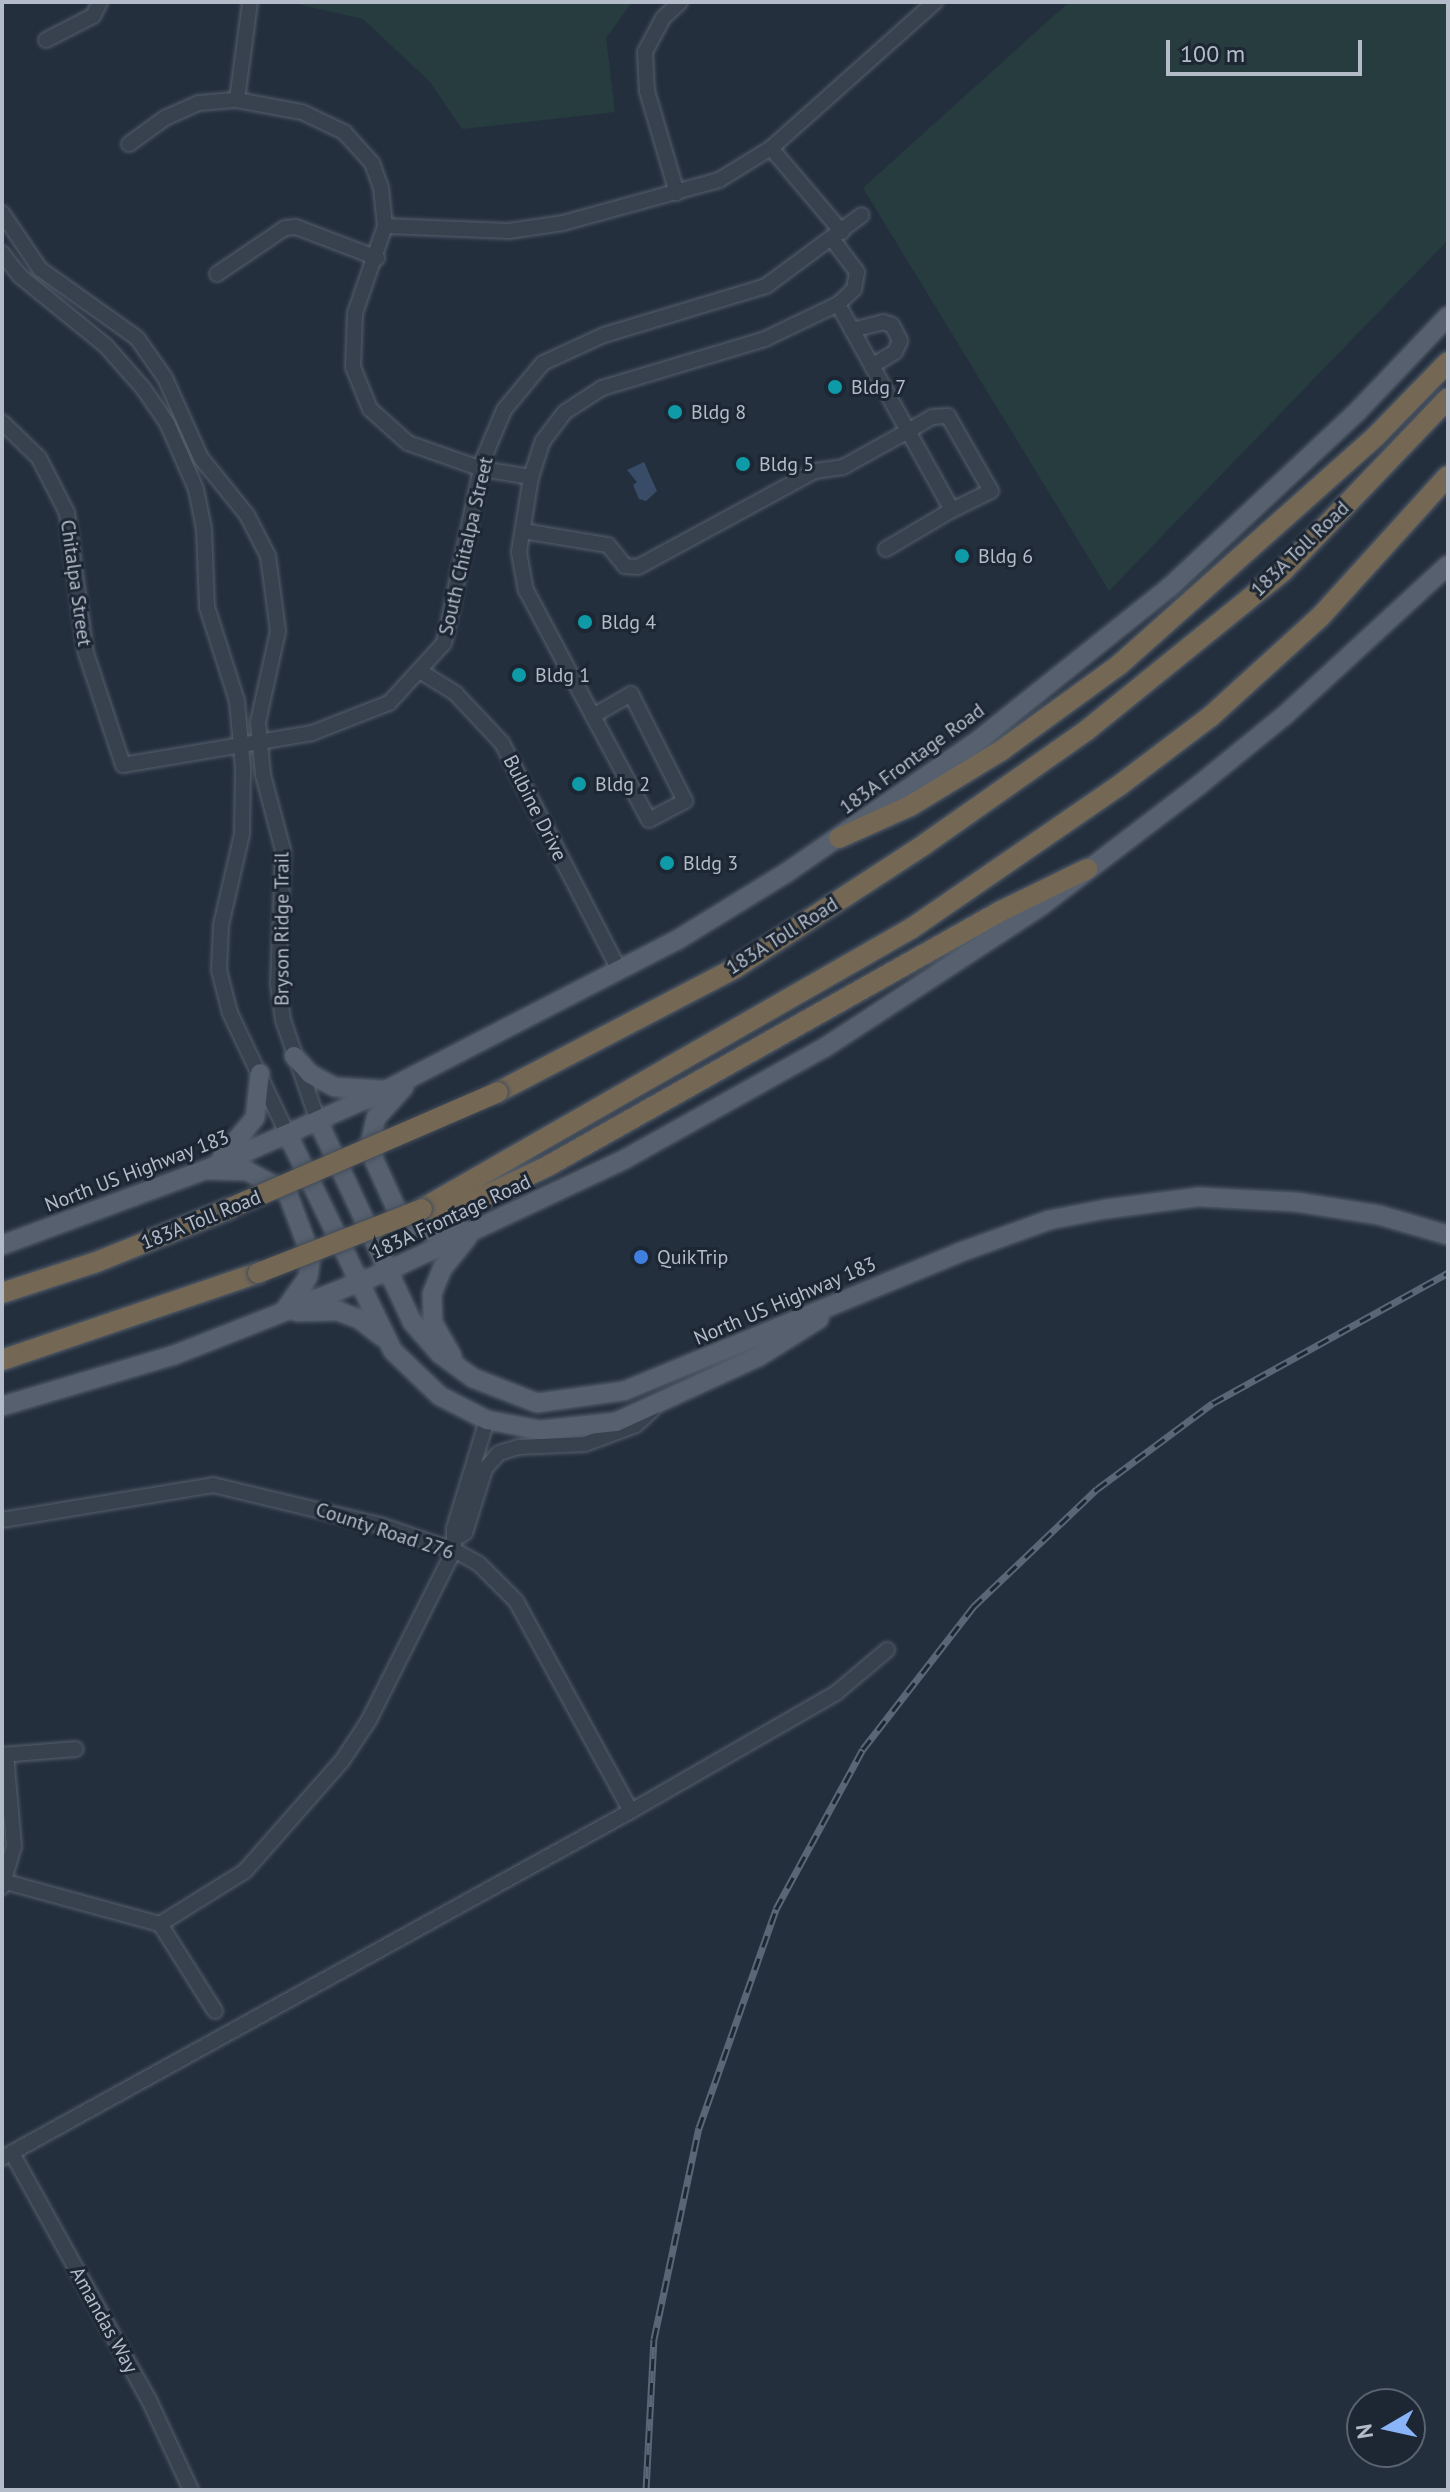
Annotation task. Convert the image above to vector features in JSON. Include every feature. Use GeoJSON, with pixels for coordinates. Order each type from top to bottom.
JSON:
{"type":"FeatureCollection","features":[{"type":"Feature","properties":{"kind":"highway"},"geometry":{"type":"LineString","coordinates":[[839,838],[910,806],[1002,750],[1119,665],[1376,436],[1448,362]]}},
{"type":"Feature","properties":{"kind":"highway","name":"183A Toll Road"},"geometry":{"type":"LineString","coordinates":[[2,1293],[94,1263],[228,1209],[498,1092],[735,968],[925,844],[1087,730],[1282,572],[1448,398]]}},
{"type":"Feature","properties":{"kind":"highway"},"geometry":{"type":"LineString","coordinates":[[2,1360],[258,1273],[422,1209],[912,928],[1120,785],[1210,717],[1320,617],[1448,476]]}},
{"type":"Feature","properties":{"kind":"highway"},"geometry":{"type":"LineString","coordinates":[[422,1209],[466,1205],[548,1166],[1001,911],[1087,869]]}},
{"type":"Feature","properties":{"kind":"main road","name":"183A Frontage Road"},"geometry":{"type":"LineString","coordinates":[[318,1121],[414,1076],[677,940],[839,838],[980,739],[1170,587],[1357,412],[1448,316]]}},
{"type":"Feature","properties":{"kind":"main road","name":"183A Frontage Road"},"geometry":{"type":"LineString","coordinates":[[283,1313],[473,1233],[625,1159],[824,1048],[1041,906],[1284,716],[1448,565]]}},
{"type":"Feature","properties":{"kind":"main road"},"geometry":{"type":"LineString","coordinates":[[294,1056],[310,1074],[334,1087],[386,1090]]}},
{"type":"Feature","properties":{"kind":"main road"},"geometry":{"type":"LineString","coordinates":[[211,1166],[255,1118],[260,1073]]}},
{"type":"Feature","properties":{"kind":"main road"},"geometry":{"type":"LineString","coordinates":[[414,1076],[376,1118],[370,1145],[374,1160],[396,1208],[413,1224],[438,1233],[473,1233]]}},
{"type":"Feature","properties":{"kind":"main road"},"geometry":{"type":"LineString","coordinates":[[318,1121],[385,1272],[412,1322],[459,1369],[537,1403]]}},
{"type":"Feature","properties":{"kind":"main road","name":"North US Highway 183"},"geometry":{"type":"LineString","coordinates":[[2,1245],[211,1166],[318,1121]]}},
{"type":"Feature","properties":{"kind":"main road","name":"North US Highway 183"},"geometry":{"type":"LineString","coordinates":[[288,1135],[388,1344],[427,1386],[487,1420],[555,1430],[601,1426],[654,1408],[758,1357],[842,1305]]}},
{"type":"Feature","properties":{"kind":"main road"},"geometry":{"type":"LineString","coordinates":[[211,1166],[247,1171],[287,1192],[303,1224],[311,1256],[302,1291],[283,1313]]}},
{"type":"Feature","properties":{"kind":"main road","name":"North US Highway 183"},"geometry":{"type":"LineString","coordinates":[[487,1420],[537,1403],[624,1391],[1049,1220],[1185,1199],[1296,1202],[1379,1215],[1448,1235]]}},
{"type":"Feature","properties":{"kind":"main road"},"geometry":{"type":"LineString","coordinates":[[459,1369],[436,1330],[431,1300],[442,1269],[473,1233]]}},
{"type":"Feature","properties":{"kind":"main road"},"geometry":{"type":"LineString","coordinates":[[2,1406],[174,1355],[283,1313],[338,1311],[367,1323],[388,1344]]}},
{"type":"Feature","properties":{"kind":"street"},"geometry":{"type":"LineString","coordinates":[[46,40],[93,16],[100,2]]}},
{"type":"Feature","properties":{"kind":"street"},"geometry":{"type":"LineString","coordinates":[[237,100],[250,2]]}},
{"type":"Feature","properties":{"kind":"street"},"geometry":{"type":"LineString","coordinates":[[677,193],[647,91],[645,52],[663,18],[680,2]]}},
{"type":"Feature","properties":{"kind":"street"},"geometry":{"type":"LineString","coordinates":[[385,226],[509,231],[677,193],[719,180],[771,148],[935,2]]}},
{"type":"Feature","properties":{"kind":"street"},"geometry":{"type":"LineString","coordinates":[[129,144],[165,118],[199,103],[237,100],[302,112],[344,132],[372,163],[381,188],[385,226],[377,258],[355,313],[353,367],[370,409],[408,443],[482,469],[531,477]]}},
{"type":"Feature","properties":{"kind":"street"},"geometry":{"type":"LineString","coordinates":[[593,716],[631,694],[685,801],[649,820],[593,716],[526,590],[519,552],[531,477],[543,441],[565,412],[602,388],[765,339],[838,304],[854,289],[857,272],[837,236],[771,148]]}},
{"type":"Feature","properties":{"kind":"street","name":"Bryson Ridge Trail"},"geometry":{"type":"LineString","coordinates":[[2,213],[40,269],[137,338],[165,378],[201,458],[259,534],[277,595],[278,631],[265,676],[260,744],[283,850],[278,984],[294,1056],[318,1121]]}},
{"type":"Feature","properties":{"kind":"street","name":"South Chitalpa Street"},"geometry":{"type":"LineString","coordinates":[[260,744],[361,717],[389,703],[423,673],[444,643],[457,600],[482,469],[504,410],[543,363],[604,335],[766,286],[862,215]]}},
{"type":"Feature","properties":{"kind":"street"},"geometry":{"type":"LineString","coordinates":[[217,274],[285,228],[296,227],[377,258]]}},
{"type":"Feature","properties":{"kind":"street"},"geometry":{"type":"LineString","coordinates":[[2,253],[20,276],[106,346],[167,423],[202,507],[207,607],[237,701],[242,746],[242,834],[218,948],[230,1013],[288,1135]]}},
{"type":"Feature","properties":{"kind":"street"},"geometry":{"type":"LineString","coordinates":[[838,304],[952,510]]}},
{"type":"Feature","properties":{"kind":"street"},"geometry":{"type":"LineString","coordinates":[[852,330],[883,322],[892,325],[900,341],[895,352],[872,366]]}},
{"type":"Feature","properties":{"kind":"street"},"geometry":{"type":"LineString","coordinates":[[523,531],[596,541],[608,545],[625,566],[638,567],[815,471],[843,467],[932,417],[948,416],[991,491],[886,549]]}},
{"type":"Feature","properties":{"kind":"street","name":"Chitalpa Street"},"geometry":{"type":"LineString","coordinates":[[2,422],[39,458],[67,513],[86,653],[123,765],[260,744]]}},
{"type":"Feature","properties":{"kind":"street","name":"Bulbine Drive"},"geometry":{"type":"LineString","coordinates":[[423,673],[456,694],[502,743],[618,968]]}},
{"type":"Feature","properties":{"kind":"street"},"geometry":{"type":"LineString","coordinates":[[160,1924],[245,1871],[342,1761],[369,1720],[455,1544],[465,1533],[485,1469],[499,1453],[519,1447],[597,1440],[636,1425],[654,1408]]}},
{"type":"Feature","properties":{"kind":"street"},"geometry":{"type":"LineString","coordinates":[[455,1544],[454,1528],[487,1420]]}},
{"type":"Feature","properties":{"kind":"street","name":"County Road 276"},"geometry":{"type":"LineString","coordinates":[[2,1520],[213,1485],[455,1544],[516,1601],[631,1811]]}},
{"type":"Feature","properties":{"kind":"street"},"geometry":{"type":"LineString","coordinates":[[7,2156],[631,1811],[836,1693],[887,1650]]}},
{"type":"Feature","properties":{"kind":"street"},"geometry":{"type":"LineString","coordinates":[[76,1749],[4,1755],[14,1846],[4,1885],[160,1924],[215,2011]]}},
{"type":"Feature","properties":{"kind":"street","name":"Amandas Way"},"geometry":{"type":"LineString","coordinates":[[7,2156],[149,2400],[191,2490]]}},
{"type":"Feature","properties":{"kind":"green space"},"geometry":{"type":"Polygon","coordinates":[[[289,2],[632,2],[606,38],[615,112],[462,129],[430,82],[363,19],[289,2]]]}},
{"type":"Feature","properties":{"kind":"green space"},"geometry":{"type":"Polygon","coordinates":[[[1069,2],[1448,2],[1448,240],[1109,591],[863,188],[1069,2]]]}},
{"type":"Feature","properties":{"kind":"water"},"geometry":{"type":"Polygon","coordinates":[[[644,462],[657,491],[646,501],[639,499],[633,485],[637,482],[627,470],[644,462]]]}},
{"type":"Feature","properties":{"kind":"railway"},"geometry":{"type":"LineString","coordinates":[[646,2490],[654,2339],[699,2128],[776,1909],[863,1749],[973,1607],[1097,1489],[1213,1403],[1448,1273]]}},
{"type":"Feature","properties":{"kind":"place","name":"Bldg 7"},"geometry":{"type":"Point","coordinates":[835,387]}},
{"type":"Feature","properties":{"kind":"place","name":"Bldg 8"},"geometry":{"type":"Point","coordinates":[675,412]}},
{"type":"Feature","properties":{"kind":"place","name":"Bldg 5"},"geometry":{"type":"Point","coordinates":[743,464]}},
{"type":"Feature","properties":{"kind":"place","name":"Bldg 6"},"geometry":{"type":"Point","coordinates":[962,556]}},
{"type":"Feature","properties":{"kind":"place","name":"Bldg 4"},"geometry":{"type":"Point","coordinates":[585,622]}},
{"type":"Feature","properties":{"kind":"place","name":"Bldg 1"},"geometry":{"type":"Point","coordinates":[519,675]}},
{"type":"Feature","properties":{"kind":"place","name":"Bldg 2"},"geometry":{"type":"Point","coordinates":[579,784]}},
{"type":"Feature","properties":{"kind":"place","name":"Bldg 3"},"geometry":{"type":"Point","coordinates":[667,863]}},
{"type":"Feature","properties":{"kind":"place","name":"QuikTrip"},"geometry":{"type":"Point","coordinates":[641,1257]}}]}
